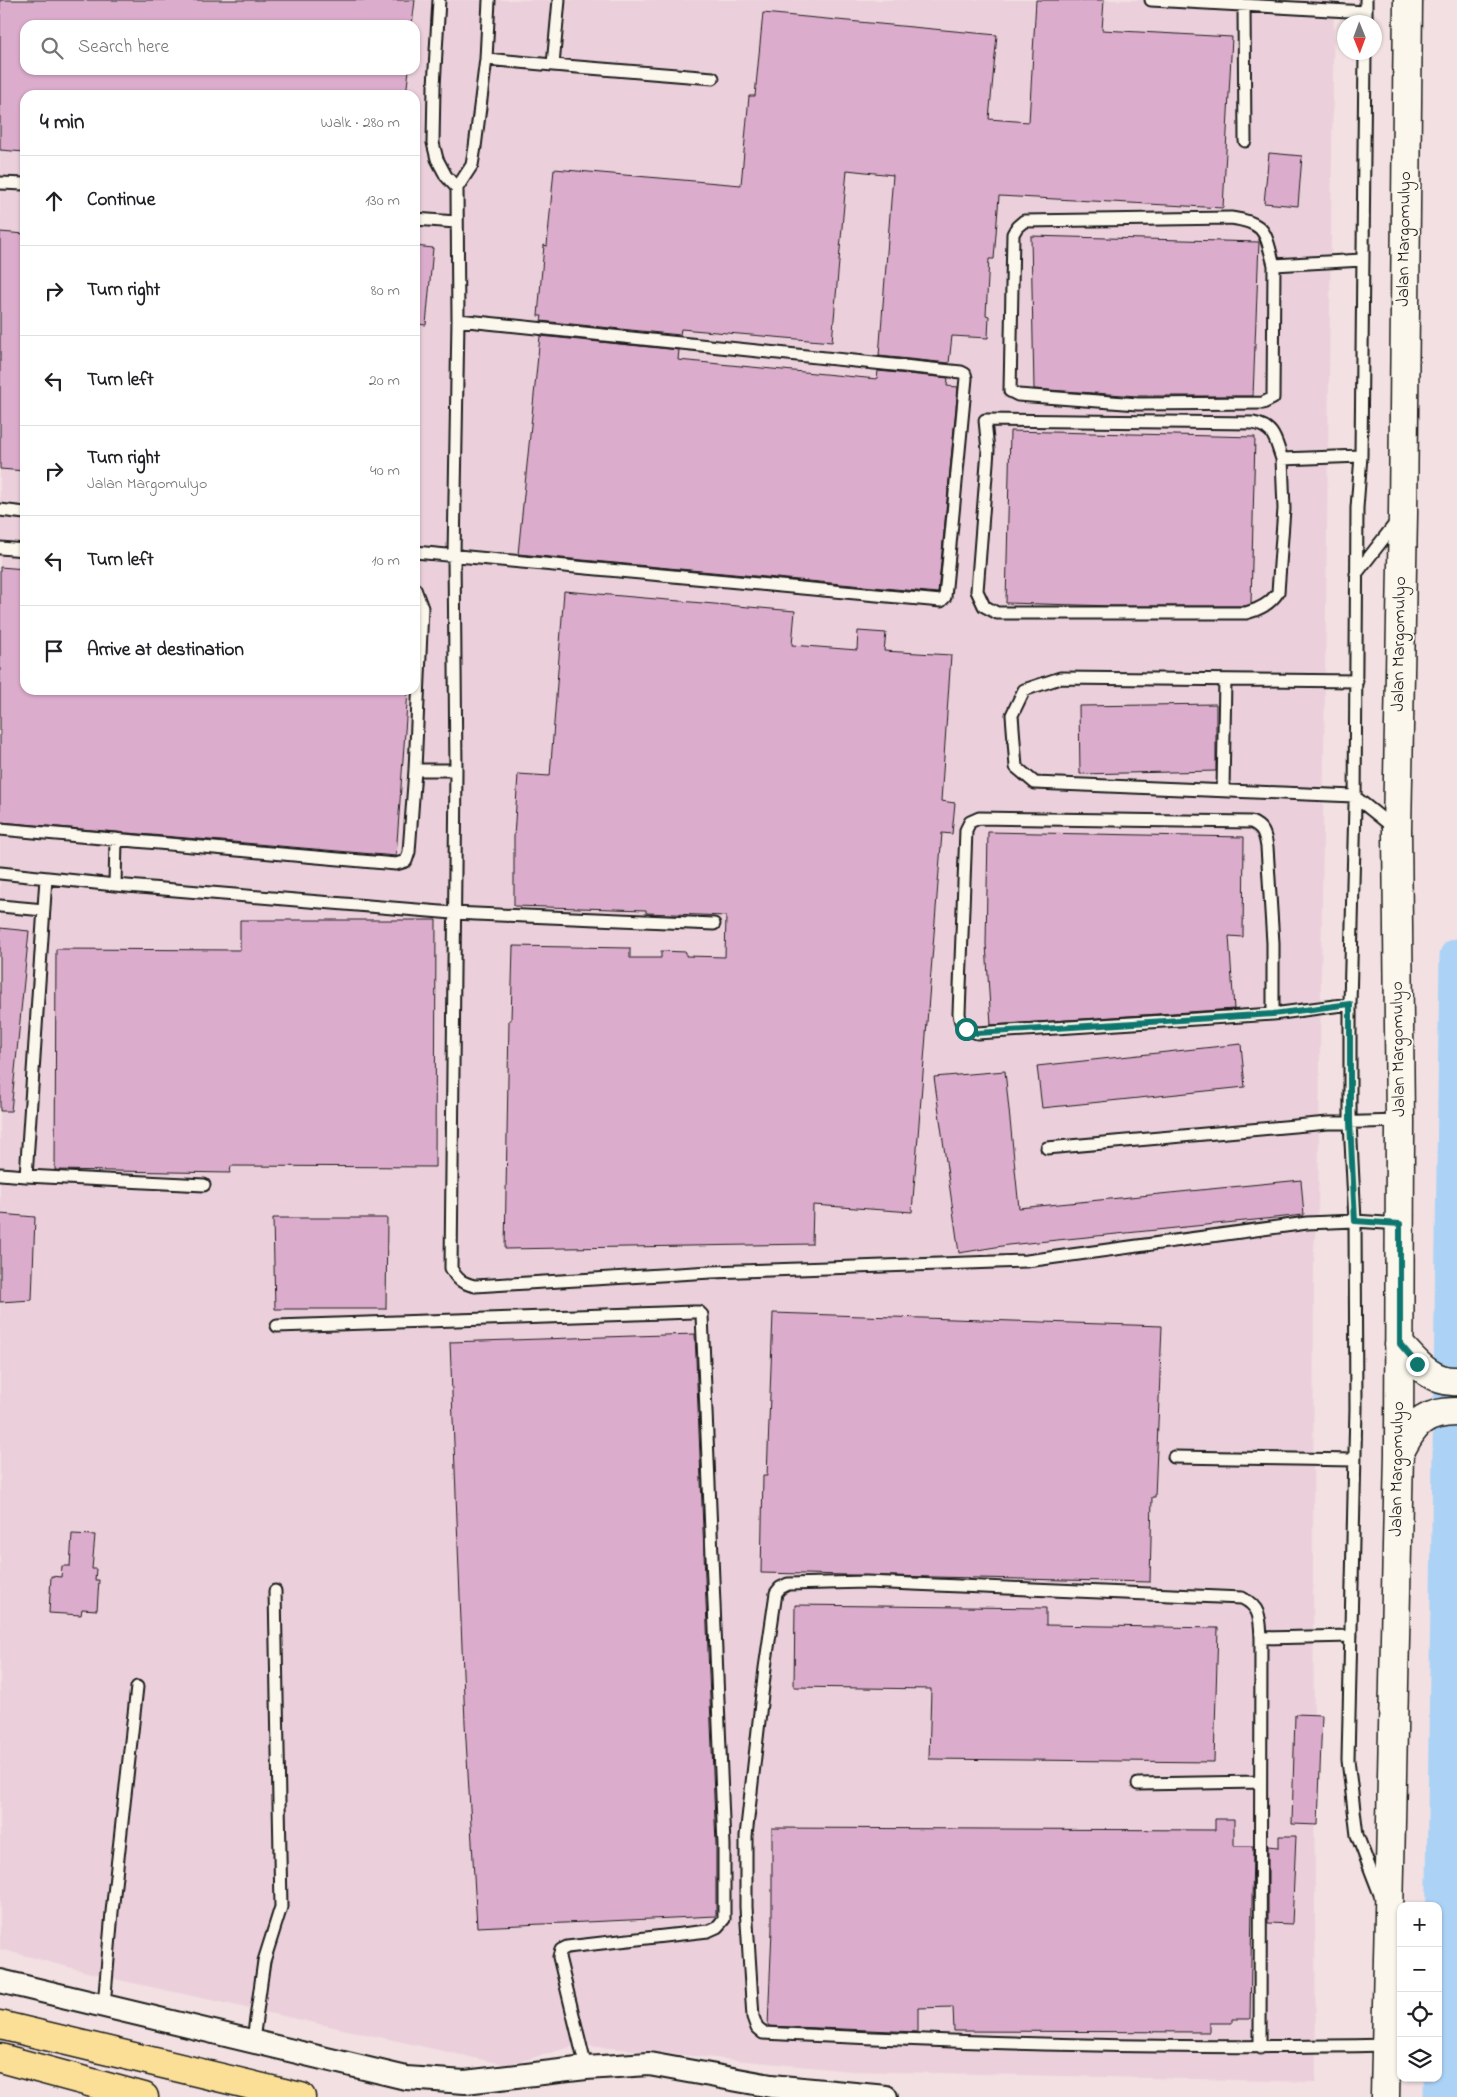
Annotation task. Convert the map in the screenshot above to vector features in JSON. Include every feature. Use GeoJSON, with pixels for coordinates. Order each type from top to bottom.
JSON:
{"type":"FeatureCollection","features":[{"type":"Feature","properties":{"kind":"highway"},"geometry":{"type":"LineString","coordinates":[[0,2025],[301,2097]]}},
{"type":"Feature","properties":{"kind":"highway"},"geometry":{"type":"LineString","coordinates":[[0,2058],[144,2097]]}},
{"type":"Feature","properties":{"kind":"main road","name":"Jalan Margomulyo"},"geometry":{"type":"LineString","coordinates":[[1385,2097],[1388,1914],[1404,1445],[1396,831],[1403,514],[1408,0]]}},
{"type":"Feature","properties":{"kind":"main road"},"geometry":{"type":"LineString","coordinates":[[1404,1349],[1429,1374],[1441,1380],[1457,1381]]}},
{"type":"Feature","properties":{"kind":"main road"},"geometry":{"type":"LineString","coordinates":[[1404,1445],[1413,1428],[1426,1417],[1441,1412],[1457,1412]]}},
{"type":"Feature","properties":{"kind":"street"},"geometry":{"type":"LineString","coordinates":[[0,1981],[406,2078],[465,2082],[586,2068],[649,2064],[772,2086],[886,2097]]}},
{"type":"Feature","properties":{"kind":"lane"},"geometry":{"type":"LineString","coordinates":[[439,0],[433,143],[437,159],[446,176],[457,188]]}},
{"type":"Feature","properties":{"kind":"lane"},"geometry":{"type":"LineString","coordinates":[[489,0],[486,59],[472,165],[457,188],[456,222],[458,320],[454,555],[456,770],[453,913],[451,1268],[457,1279],[465,1284],[475,1286],[711,1272],[1027,1261],[1307,1223],[1355,1221],[1400,1224]]}},
{"type":"Feature","properties":{"kind":"lane"},"geometry":{"type":"LineString","coordinates":[[554,65],[560,0]]}},
{"type":"Feature","properties":{"kind":"lane"},"geometry":{"type":"LineString","coordinates":[[1151,0],[1244,5],[1346,15]]}},
{"type":"Feature","properties":{"kind":"lane"},"geometry":{"type":"LineString","coordinates":[[1366,0],[1366,15]]}},
{"type":"Feature","properties":{"kind":"lane"},"geometry":{"type":"LineString","coordinates":[[1244,5],[1246,142]]}},
{"type":"Feature","properties":{"kind":"lane"},"geometry":{"type":"LineString","coordinates":[[486,59],[713,78]]}},
{"type":"Feature","properties":{"kind":"lane"},"geometry":{"type":"LineString","coordinates":[[1365,60],[1362,456],[1357,508],[1355,804],[1350,1004],[1350,1122],[1355,1221],[1355,1460],[1348,1760],[1357,1835],[1388,1914]]}},
{"type":"Feature","properties":{"kind":"lane"},"geometry":{"type":"LineString","coordinates":[[0,182],[20,184]]}},
{"type":"Feature","properties":{"kind":"lane"},"geometry":{"type":"LineString","coordinates":[[1231,218],[1248,220],[1257,225],[1265,234],[1274,265],[1273,398],[1268,402],[1138,404],[1018,395],[1010,391],[1013,234],[1024,221],[1231,218]]}},
{"type":"Feature","properties":{"kind":"lane"},"geometry":{"type":"LineString","coordinates":[[420,220],[456,222]]}},
{"type":"Feature","properties":{"kind":"lane"},"geometry":{"type":"LineString","coordinates":[[1274,265],[1362,260]]}},
{"type":"Feature","properties":{"kind":"lane"},"geometry":{"type":"LineString","coordinates":[[420,552],[941,601],[945,597],[965,374],[961,372],[458,320]]}},
{"type":"Feature","properties":{"kind":"lane"},"geometry":{"type":"LineString","coordinates":[[985,420],[1253,423],[1267,426],[1271,430],[1282,459],[1284,509],[1278,592],[1272,601],[1260,609],[1246,613],[997,613],[984,606],[977,591],[988,450],[985,420]]}},
{"type":"Feature","properties":{"kind":"lane"},"geometry":{"type":"LineString","coordinates":[[1282,459],[1362,456]]}},
{"type":"Feature","properties":{"kind":"lane"},"geometry":{"type":"LineString","coordinates":[[0,510],[20,513]]}},
{"type":"Feature","properties":{"kind":"lane"},"geometry":{"type":"LineString","coordinates":[[1356,574],[1403,514]]}},
{"type":"Feature","properties":{"kind":"lane"},"geometry":{"type":"LineString","coordinates":[[0,548],[20,550]]}},
{"type":"Feature","properties":{"kind":"lane"},"geometry":{"type":"LineString","coordinates":[[420,603],[422,608],[420,654]]}},
{"type":"Feature","properties":{"kind":"lane"},"geometry":{"type":"LineString","coordinates":[[1356,682],[1060,678],[1024,690],[1012,715],[1016,767],[1035,783],[1222,789],[1354,796],[1396,831]]}},
{"type":"Feature","properties":{"kind":"lane"},"geometry":{"type":"LineString","coordinates":[[1222,789],[1225,680]]}},
{"type":"Feature","properties":{"kind":"lane"},"geometry":{"type":"LineString","coordinates":[[0,829],[396,864],[406,861],[409,852],[418,695]]}},
{"type":"Feature","properties":{"kind":"lane"},"geometry":{"type":"LineString","coordinates":[[415,770],[456,770]]}},
{"type":"Feature","properties":{"kind":"lane"},"geometry":{"type":"LineString","coordinates":[[1273,1014],[1273,943],[1267,847],[1265,834],[1260,826],[1251,822],[979,818],[970,822],[966,830],[959,1014],[959,1023],[966,1029],[977,1033],[1273,1014],[1350,1004]]}},
{"type":"Feature","properties":{"kind":"lane"},"geometry":{"type":"LineString","coordinates":[[115,886],[116,840]]}},
{"type":"Feature","properties":{"kind":"lane"},"geometry":{"type":"LineString","coordinates":[[0,873],[115,886],[453,913],[714,924]]}},
{"type":"Feature","properties":{"kind":"lane"},"geometry":{"type":"LineString","coordinates":[[26,1176],[46,878]]}},
{"type":"Feature","properties":{"kind":"lane"},"geometry":{"type":"LineString","coordinates":[[0,906],[44,910]]}},
{"type":"Feature","properties":{"kind":"lane"},"geometry":{"type":"LineString","coordinates":[[1047,1148],[1328,1123],[1400,1121]]}},
{"type":"Feature","properties":{"kind":"lane"},"geometry":{"type":"LineString","coordinates":[[0,1174],[204,1186]]}},
{"type":"Feature","properties":{"kind":"lane"},"geometry":{"type":"LineString","coordinates":[[276,1326],[693,1312],[699,1312],[702,1315],[724,1845],[724,1919],[717,1927],[708,1931],[567,1947],[561,1950],[559,1957],[586,2068]]}},
{"type":"Feature","properties":{"kind":"lane"},"geometry":{"type":"LineString","coordinates":[[1174,1457],[1355,1460]]}},
{"type":"Feature","properties":{"kind":"lane"},"geometry":{"type":"LineString","coordinates":[[1260,2048],[1261,1638],[1260,1615],[1256,1607],[1242,1598],[866,1582],[788,1584],[780,1588],[776,1593],[765,1668],[746,1836],[746,1907],[754,2017],[757,2028],[763,2033],[899,2039],[1260,2048],[1385,2044]]}},
{"type":"Feature","properties":{"kind":"lane"},"geometry":{"type":"LineString","coordinates":[[253,2040],[264,1961],[281,1906],[275,1591]]}},
{"type":"Feature","properties":{"kind":"lane"},"geometry":{"type":"LineString","coordinates":[[1261,1638],[1351,1636]]}},
{"type":"Feature","properties":{"kind":"lane"},"geometry":{"type":"LineString","coordinates":[[104,2006],[112,1912],[137,1687]]}},
{"type":"Feature","properties":{"kind":"lane"},"geometry":{"type":"LineString","coordinates":[[1138,1784],[1260,1782]]}},
{"type":"Feature","properties":{"kind":"shaded area"},"geometry":{"type":"Polygon","coordinates":[[[0,0],[1334,0],[1318,1209],[1314,1247],[1313,1574],[1316,2082],[852,2071],[578,2045],[507,2065],[110,1978],[0,1949],[0,0]]]}},
{"type":"Feature","properties":{"kind":"building"},"geometry":{"type":"Polygon","coordinates":[[[0,0],[415,0],[413,20],[20,20],[20,75],[408,75],[407,90],[20,90],[20,152],[0,150],[0,0]]]}},
{"type":"Feature","properties":{"kind":"building"},"geometry":{"type":"Polygon","coordinates":[[[1036,0],[1104,0],[1102,30],[1232,37],[1223,208],[999,196],[994,259],[989,259],[986,315],[989,316],[988,338],[952,336],[949,363],[879,356],[893,175],[847,170],[832,342],[681,329],[680,335],[541,321],[542,316],[538,316],[544,245],[547,246],[554,169],[741,185],[749,96],[755,96],[763,13],[997,35],[989,119],[1029,122],[1036,0]]]}},
{"type":"Feature","properties":{"kind":"building"},"geometry":{"type":"Polygon","coordinates":[[[1269,153],[1302,156],[1298,206],[1264,203],[1269,153]]]}},
{"type":"Feature","properties":{"kind":"building"},"geometry":{"type":"Polygon","coordinates":[[[0,232],[20,234],[20,471],[0,469],[0,232]]]}},
{"type":"Feature","properties":{"kind":"building"},"geometry":{"type":"Polygon","coordinates":[[[1031,236],[1259,242],[1253,396],[1138,396],[1034,389],[1031,236]]]}},
{"type":"Feature","properties":{"kind":"building"},"geometry":{"type":"Polygon","coordinates":[[[420,247],[433,248],[426,325],[420,324],[420,247]]]}},
{"type":"Feature","properties":{"kind":"building"},"geometry":{"type":"Polygon","coordinates":[[[540,336],[679,350],[678,360],[877,379],[878,371],[948,378],[947,386],[958,387],[938,593],[518,554],[540,336]]]}},
{"type":"Feature","properties":{"kind":"building"},"geometry":{"type":"Polygon","coordinates":[[[1010,431],[1255,437],[1251,604],[1245,606],[1113,606],[1006,603],[1010,431]]]}},
{"type":"Feature","properties":{"kind":"building"},"geometry":{"type":"Polygon","coordinates":[[[0,567],[20,569],[20,695],[408,695],[396,856],[0,822],[0,567]]]}},
{"type":"Feature","properties":{"kind":"building"},"geometry":{"type":"Polygon","coordinates":[[[564,591],[795,611],[792,645],[857,650],[858,631],[886,633],[884,651],[951,655],[941,801],[955,803],[952,834],[942,833],[912,1212],[813,1205],[812,1244],[505,1249],[509,1020],[511,1020],[513,946],[630,948],[630,958],[661,958],[661,951],[686,952],[686,956],[725,957],[726,916],[646,913],[646,910],[514,906],[514,837],[518,774],[550,776],[564,591]]]}},
{"type":"Feature","properties":{"kind":"building"},"geometry":{"type":"Polygon","coordinates":[[[1216,704],[1216,771],[1080,774],[1079,706],[1216,704]]]}},
{"type":"Feature","properties":{"kind":"building"},"geometry":{"type":"Polygon","coordinates":[[[988,832],[1244,837],[1243,937],[1229,936],[1234,1009],[991,1025],[986,944],[988,832]]]}},
{"type":"Feature","properties":{"kind":"building"},"geometry":{"type":"Polygon","coordinates":[[[240,920],[436,920],[435,1167],[231,1166],[230,1173],[55,1170],[56,949],[240,950],[240,920]]]}},
{"type":"Feature","properties":{"kind":"building"},"geometry":{"type":"Polygon","coordinates":[[[0,928],[29,931],[11,1111],[0,1111],[0,928]]]}},
{"type":"Feature","properties":{"kind":"building"},"geometry":{"type":"Polygon","coordinates":[[[1241,1044],[1245,1087],[1042,1108],[1037,1066],[1241,1044]]]}},
{"type":"Feature","properties":{"kind":"building"},"geometry":{"type":"Polygon","coordinates":[[[1005,1071],[1019,1208],[1301,1180],[1304,1215],[1008,1245],[959,1253],[934,1077],[1005,1071]]]}},
{"type":"Feature","properties":{"kind":"building"},"geometry":{"type":"Polygon","coordinates":[[[0,1214],[35,1217],[32,1300],[0,1302],[0,1214]]]}},
{"type":"Feature","properties":{"kind":"building"},"geometry":{"type":"Polygon","coordinates":[[[273,1218],[387,1218],[386,1309],[275,1309],[273,1218]]]}},
{"type":"Feature","properties":{"kind":"building"},"geometry":{"type":"Polygon","coordinates":[[[773,1313],[1162,1326],[1155,1497],[1152,1497],[1150,1582],[761,1573],[763,1476],[767,1476],[773,1313]]]}},
{"type":"Feature","properties":{"kind":"building"},"geometry":{"type":"Polygon","coordinates":[[[695,1334],[716,1845],[716,1916],[477,1927],[465,1723],[450,1342],[695,1334]]]}},
{"type":"Feature","properties":{"kind":"building"},"geometry":{"type":"Polygon","coordinates":[[[72,1534],[95,1535],[92,1569],[96,1569],[95,1580],[99,1580],[97,1610],[82,1609],[81,1615],[49,1613],[51,1576],[61,1577],[62,1566],[70,1566],[72,1534]]]}},
{"type":"Feature","properties":{"kind":"building"},"geometry":{"type":"Polygon","coordinates":[[[795,1605],[1046,1608],[1046,1625],[1218,1628],[1214,1762],[929,1759],[931,1689],[794,1687],[795,1605]]]}},
{"type":"Feature","properties":{"kind":"building"},"geometry":{"type":"Polygon","coordinates":[[[1295,1714],[1322,1715],[1318,1825],[1292,1824],[1295,1714]]]}},
{"type":"Feature","properties":{"kind":"building"},"geometry":{"type":"Polygon","coordinates":[[[1215,1819],[1234,1819],[1234,1846],[1253,1846],[1250,2019],[1232,2019],[1232,2023],[1210,2023],[1210,2032],[954,2031],[953,2007],[918,2008],[918,2032],[768,2026],[772,1929],[772,1828],[1215,1830],[1215,1819]]]}},
{"type":"Feature","properties":{"kind":"building"},"geometry":{"type":"Polygon","coordinates":[[[1279,1836],[1296,1836],[1292,1924],[1268,1923],[1268,1846],[1279,1847],[1279,1836]]]}},
{"type":"Feature","properties":{"kind":"waterway"},"geometry":{"type":"LineString","coordinates":[[1441,2097],[1457,956]]}},
{"type":"Feature","properties":{"kind":"route"},"geometry":{"type":"LineString","coordinates":[[966,1029],[977,1033],[1273,1014],[1350,1004],[1350,1122],[1355,1221],[1400,1224],[1400,1344],[1417,1364]]}}]}
